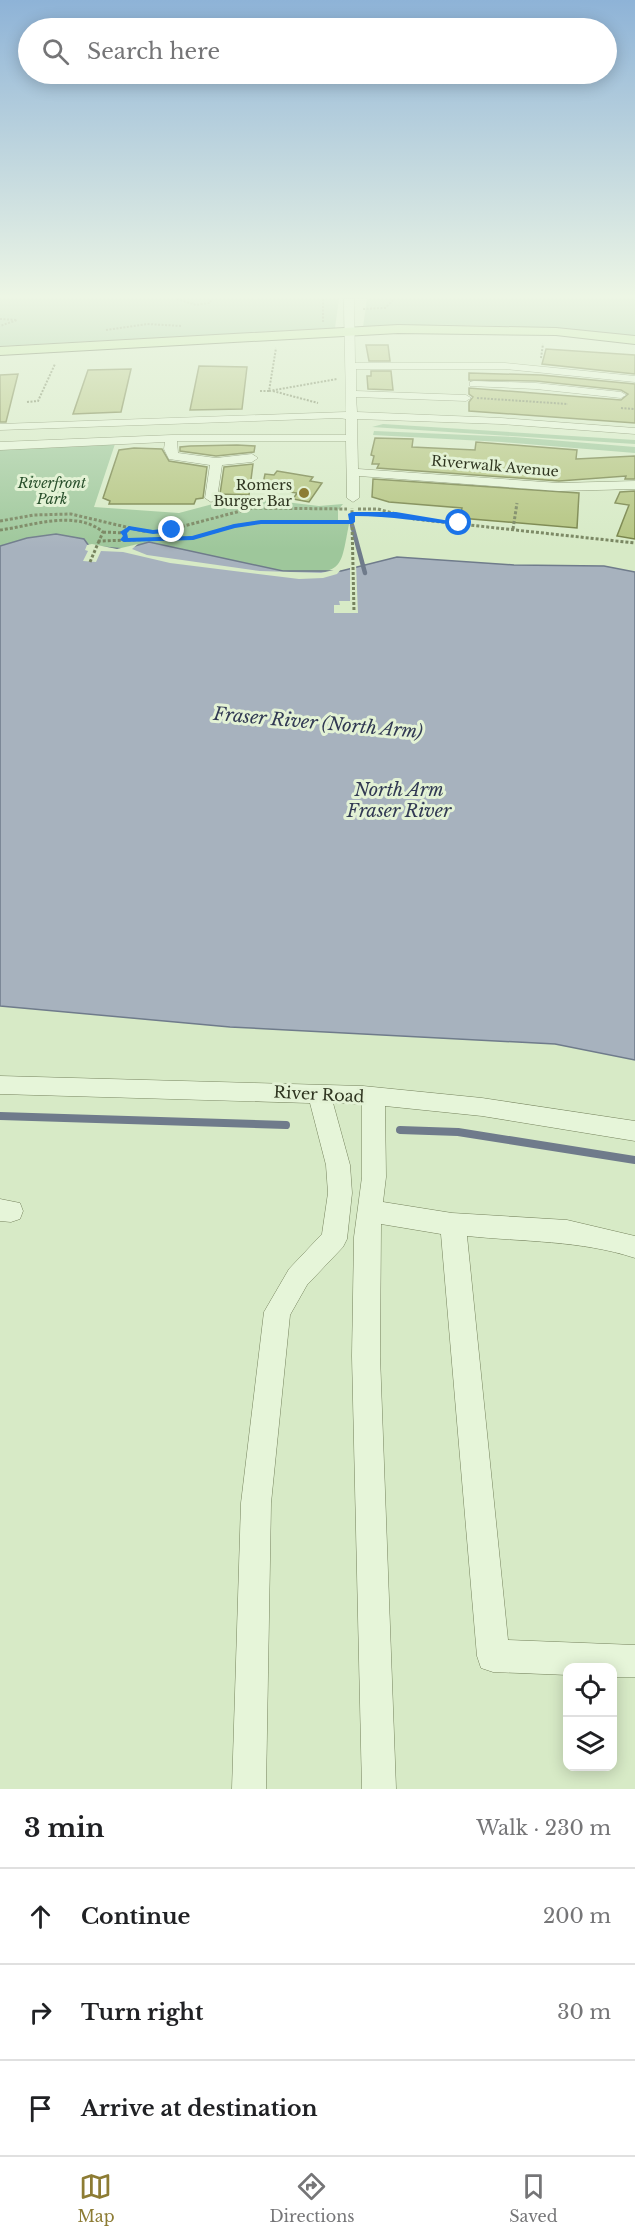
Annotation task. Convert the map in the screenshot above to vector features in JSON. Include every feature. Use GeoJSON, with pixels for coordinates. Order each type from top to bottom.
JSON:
{"type":"FeatureCollection","features":[{"type":"Feature","properties":{"kind":"street"},"geometry":{"type":"LineString","coordinates":[[350,382],[352,507]]}},
{"type":"Feature","properties":{"kind":"street"},"geometry":{"type":"LineString","coordinates":[[474,384],[536,386],[617,400],[630,382]]}},
{"type":"Feature","properties":{"kind":"street"},"geometry":{"type":"LineString","coordinates":[[350,394],[401,391],[466,398]]}},
{"type":"Feature","properties":{"kind":"street"},"geometry":{"type":"LineString","coordinates":[[0,427],[350,416],[501,421],[635,431]]}},
{"type":"Feature","properties":{"kind":"street"},"geometry":{"type":"LineString","coordinates":[[0,446],[172,438],[350,438]]}},
{"type":"Feature","properties":{"kind":"street"},"geometry":{"type":"LineString","coordinates":[[172,438],[170,449],[172,456],[216,462],[252,458]]}},
{"type":"Feature","properties":{"kind":"street"},"geometry":{"type":"LineString","coordinates":[[211,498],[216,462]]}},
{"type":"Feature","properties":{"kind":"street","name":"Riverwalk Avenue"},"geometry":{"type":"LineString","coordinates":[[352,472],[559,487],[635,485]]}},
{"type":"Feature","properties":{"kind":"street","name":"River Road"},"geometry":{"type":"LineString","coordinates":[[0,1085],[373,1096],[482,1107],[635,1131]]}},
{"type":"Feature","properties":{"kind":"street"},"geometry":{"type":"LineString","coordinates":[[249,1789],[256,1503],[277,1312],[298,1277],[334,1239],[340,1193],[338,1165],[319,1093]]}},
{"type":"Feature","properties":{"kind":"street"},"geometry":{"type":"LineString","coordinates":[[373,1096],[374,1177],[367,1237],[366,1356],[379,1789]]}},
{"type":"Feature","properties":{"kind":"street"},"geometry":{"type":"LineString","coordinates":[[370,1211],[453,1224],[555,1228],[610,1237],[635,1247]]}},
{"type":"Feature","properties":{"kind":"street"},"geometry":{"type":"LineString","coordinates":[[453,1224],[493,1656],[635,1661]]}},
{"type":"Feature","properties":{"kind":"path"},"geometry":{"type":"LineString","coordinates":[[27,402],[38,401],[46,382]]}},
{"type":"Feature","properties":{"kind":"path"},"geometry":{"type":"LineString","coordinates":[[269,391],[271,382]]}},
{"type":"Feature","properties":{"kind":"path"},"geometry":{"type":"LineString","coordinates":[[260,392],[319,382]]}},
{"type":"Feature","properties":{"kind":"path"},"geometry":{"type":"LineString","coordinates":[[269,391],[322,405]]}},
{"type":"Feature","properties":{"kind":"path"},"geometry":{"type":"LineString","coordinates":[[466,398],[578,404]]}},
{"type":"Feature","properties":{"kind":"path"},"geometry":{"type":"LineString","coordinates":[[617,400],[635,409]]}},
{"type":"Feature","properties":{"kind":"path"},"geometry":{"type":"LineString","coordinates":[[512,529],[517,503]]}},
{"type":"Feature","properties":{"kind":"path"},"geometry":{"type":"LineString","coordinates":[[354,612],[352,507],[396,514]]}},
{"type":"Feature","properties":{"kind":"path"},"geometry":{"type":"LineString","coordinates":[[0,521],[34,515],[71,514],[153,532],[172,530],[252,508],[338,510]]}},
{"type":"Feature","properties":{"kind":"path"},"geometry":{"type":"LineString","coordinates":[[365,509],[378,509],[414,519],[635,543]]}},
{"type":"Feature","properties":{"kind":"path"},"geometry":{"type":"LineString","coordinates":[[0,530],[66,520],[82,521],[102,531],[123,532],[129,528]]}},
{"type":"Feature","properties":{"kind":"path"},"geometry":{"type":"LineString","coordinates":[[99,541],[193,538],[234,526],[261,522],[352,522]]}},
{"type":"Feature","properties":{"kind":"path"},"geometry":{"type":"LineString","coordinates":[[90,562],[102,531]]}},
{"type":"Feature","properties":{"kind":"path"},"geometry":{"type":"LineString","coordinates":[[123,532],[126,536],[124,540]]}},
{"type":"Feature","properties":{"kind":"green space"},"geometry":{"type":"Polygon","coordinates":[[[383,424],[635,440],[635,444],[372,427],[383,424]]]}},
{"type":"Feature","properties":{"kind":"green space"},"geometry":{"type":"Polygon","coordinates":[[[374,431],[514,437],[635,447],[635,453],[502,442],[373,435],[374,431]]]}},
{"type":"Feature","properties":{"kind":"green space","name":"Riverfront Park"},"geometry":{"type":"Polygon","coordinates":[[[115,444],[94,507],[179,513],[224,501],[260,499],[319,506],[343,504],[338,510],[338,523],[349,524],[341,559],[337,565],[323,572],[295,575],[89,546],[56,534],[27,538],[0,546],[0,450],[115,444]]]}},
{"type":"Feature","properties":{"kind":"water","name":"North Arm Fraser River"},"geometry":{"type":"Polygon","coordinates":[[[56,534],[84,539],[89,546],[124,549],[149,542],[283,571],[341,571],[397,557],[514,565],[604,566],[635,572],[635,1060],[555,1044],[230,1027],[0,1006],[0,546],[27,538],[56,534]]]}},
{"type":"Feature","properties":{"kind":"pier"},"geometry":{"type":"Polygon","coordinates":[[[138,544],[132,549],[147,555],[260,571],[321,573],[342,568],[337,574],[323,578],[299,579],[170,563],[123,552],[101,551],[96,562],[83,561],[88,551],[85,550],[87,545],[117,549],[138,544]]]}},
{"type":"Feature","properties":{"kind":"pier"},"geometry":{"type":"Polygon","coordinates":[[[356,564],[358,613],[334,613],[334,605],[340,605],[339,601],[350,601],[350,566],[356,564]]]}},
{"type":"Feature","properties":{"kind":"building"},"geometry":{"type":"Polygon","coordinates":[[[0,382],[16,382],[6,422],[0,422],[0,382]]]}},
{"type":"Feature","properties":{"kind":"building"},"geometry":{"type":"Polygon","coordinates":[[[84,382],[128,382],[121,412],[73,414],[84,382]]]}},
{"type":"Feature","properties":{"kind":"building"},"geometry":{"type":"Polygon","coordinates":[[[196,382],[245,382],[242,409],[190,410],[196,382]]]}},
{"type":"Feature","properties":{"kind":"building"},"geometry":{"type":"Polygon","coordinates":[[[367,382],[392,382],[393,390],[368,389],[367,382]]]}},
{"type":"Feature","properties":{"kind":"building"},"geometry":{"type":"Polygon","coordinates":[[[550,382],[635,384],[635,423],[469,411],[469,402],[473,397],[469,394],[469,388],[621,400],[628,394],[621,390],[550,382]]]}},
{"type":"Feature","properties":{"kind":"building"},"geometry":{"type":"Polygon","coordinates":[[[375,438],[413,439],[412,447],[475,450],[476,442],[577,450],[576,459],[635,456],[635,479],[625,479],[626,476],[559,481],[377,468],[379,464],[372,464],[374,456],[371,455],[375,438]]]}},
{"type":"Feature","properties":{"kind":"building"},"geometry":{"type":"Polygon","coordinates":[[[255,446],[254,452],[216,456],[180,451],[180,447],[255,446]]]}},
{"type":"Feature","properties":{"kind":"building"},"geometry":{"type":"Polygon","coordinates":[[[162,449],[169,461],[207,467],[203,498],[196,499],[194,504],[109,504],[110,501],[103,498],[119,450],[162,449]]]}},
{"type":"Feature","properties":{"kind":"building"},"geometry":{"type":"Polygon","coordinates":[[[253,464],[249,495],[220,494],[224,467],[253,464]]]}},
{"type":"Feature","properties":{"kind":"building"},"geometry":{"type":"Polygon","coordinates":[[[277,471],[313,477],[310,481],[322,483],[309,502],[293,499],[297,493],[262,488],[265,474],[274,475],[277,471]]]}},
{"type":"Feature","properties":{"kind":"building"},"geometry":{"type":"Polygon","coordinates":[[[373,479],[579,493],[577,528],[460,518],[462,508],[389,502],[372,497],[373,479]]]}},
{"type":"Feature","properties":{"kind":"building"},"geometry":{"type":"Polygon","coordinates":[[[635,491],[635,539],[617,536],[629,505],[615,503],[620,492],[635,491]]]}},
{"type":"Feature","properties":{"kind":"waterway"},"geometry":{"type":"LineString","coordinates":[[352,525],[365,573]]}},
{"type":"Feature","properties":{"kind":"waterway"},"geometry":{"type":"LineString","coordinates":[[0,1116],[286,1125]]}},
{"type":"Feature","properties":{"kind":"waterway"},"geometry":{"type":"LineString","coordinates":[[400,1130],[458,1132],[635,1160]]}},
{"type":"Feature","properties":{"kind":"place","name":"Romers Burger Bar"},"geometry":{"type":"Point","coordinates":[304,493]}},
{"type":"Feature","properties":{"kind":"route"},"geometry":{"type":"LineString","coordinates":[[172,530],[153,532],[129,528],[123,532],[126,536],[124,540],[193,538],[234,526],[261,522],[352,522],[352,514],[396,514],[414,519],[459,523]]}},
{"type":"Feature","properties":{"kind":"water label","name":"Fraser River (North Arm)"},"geometry":{"type":"Point","coordinates":[318,723]}}]}
